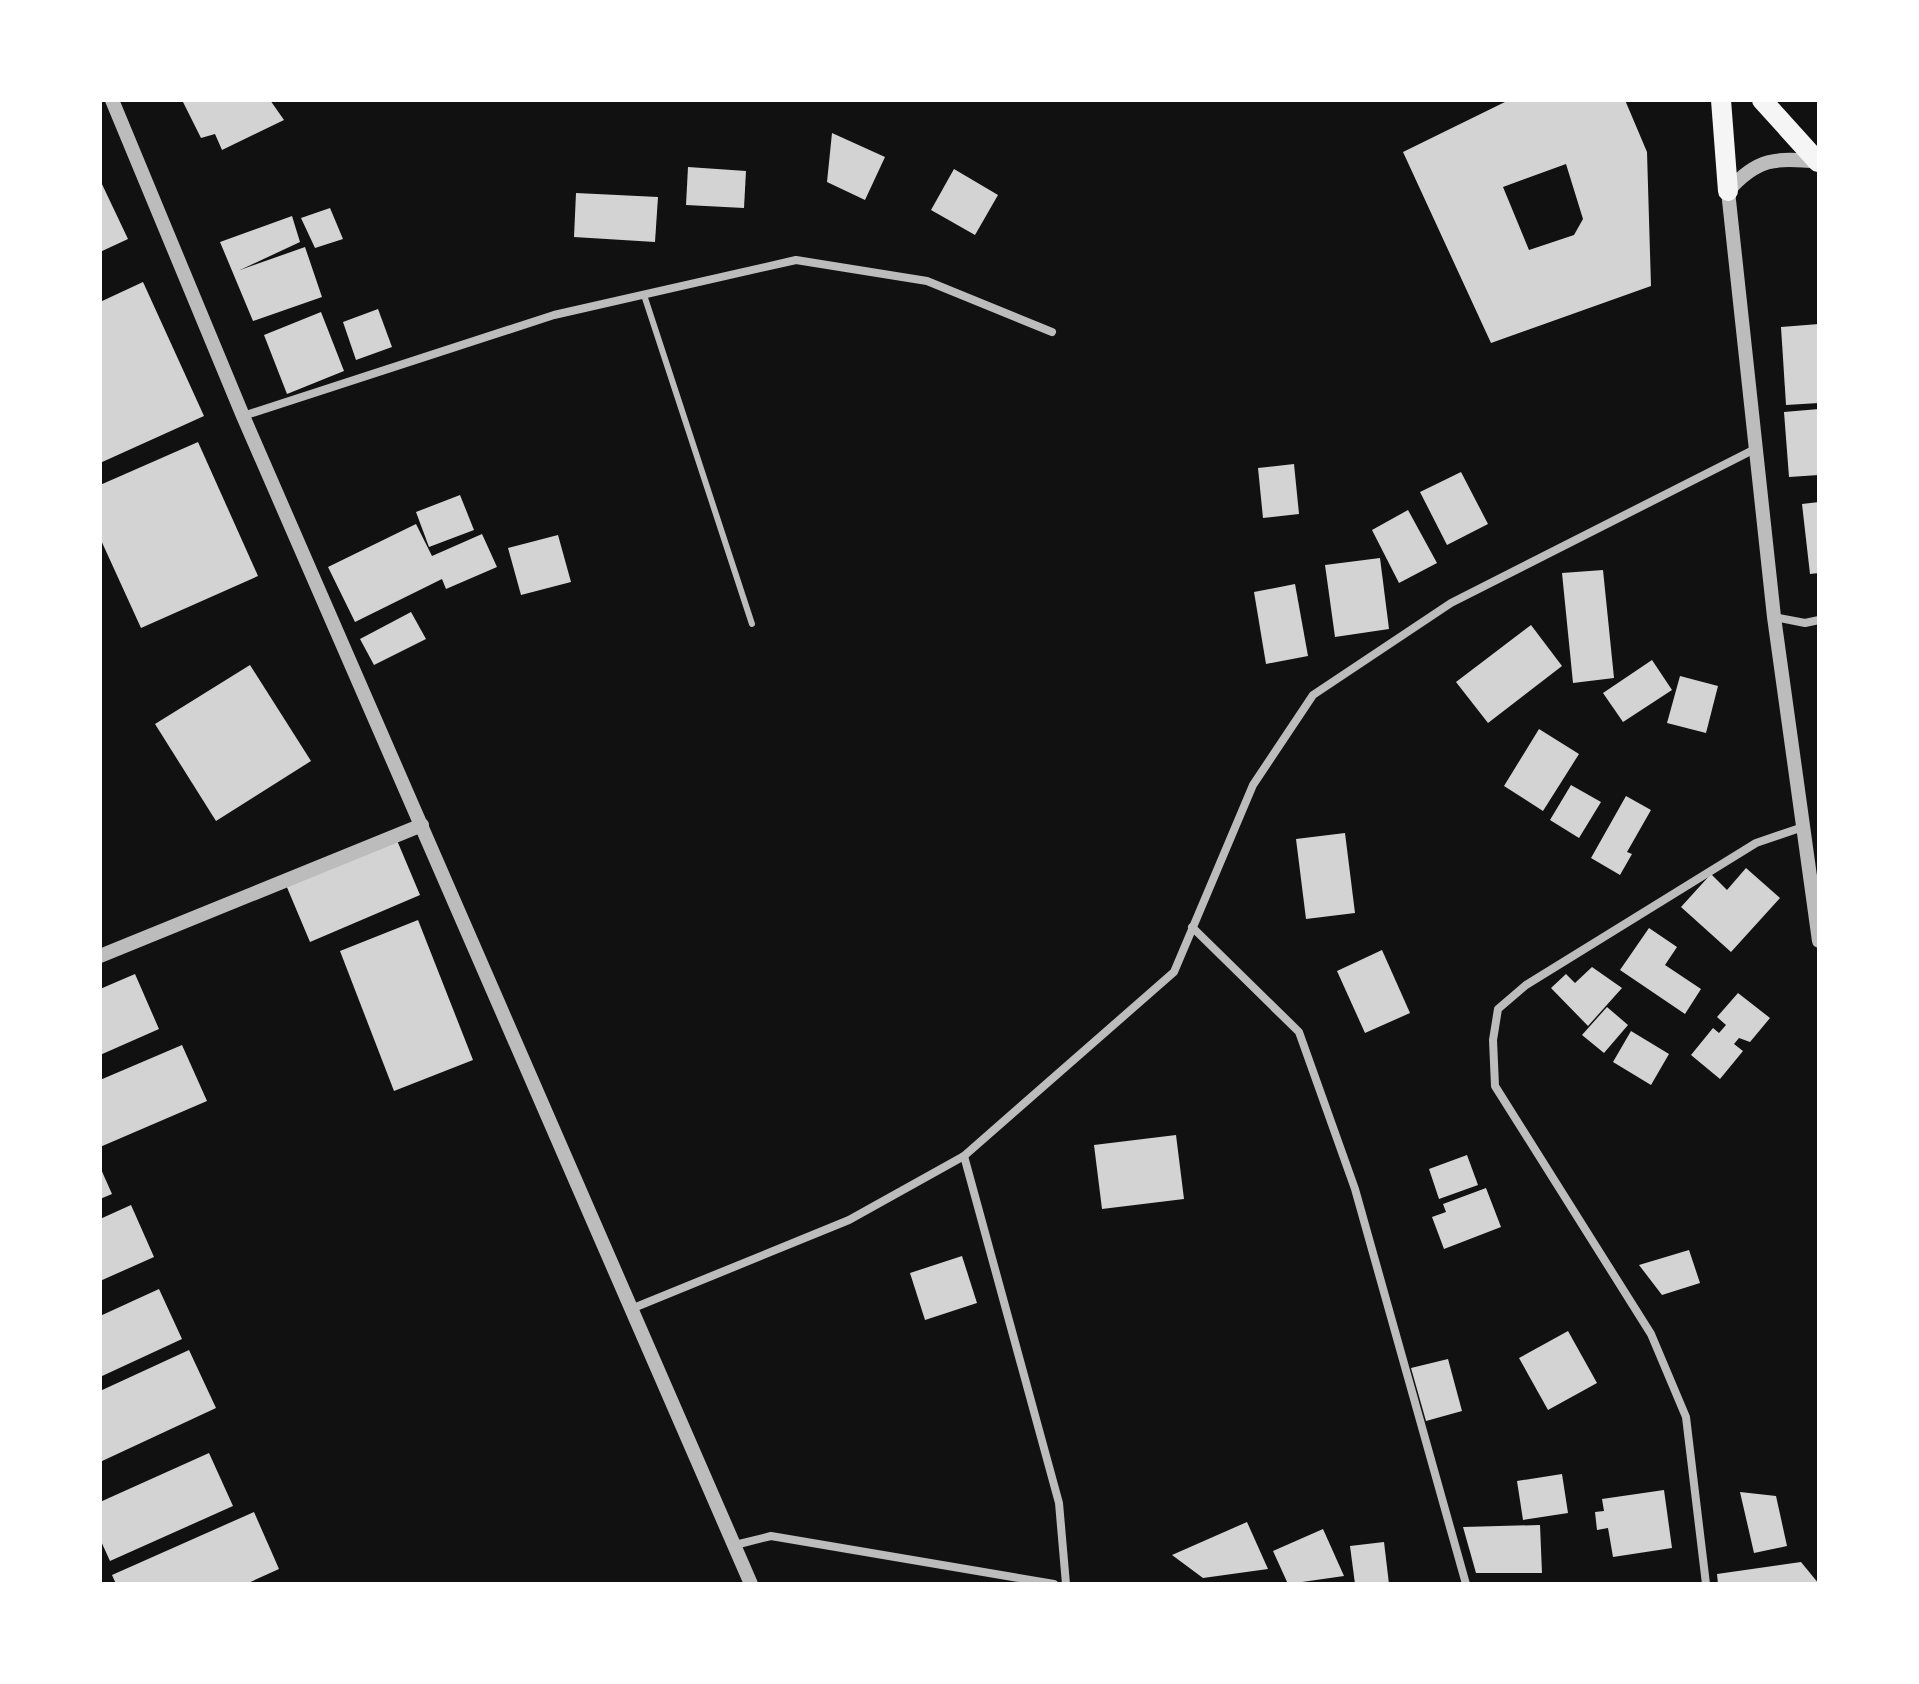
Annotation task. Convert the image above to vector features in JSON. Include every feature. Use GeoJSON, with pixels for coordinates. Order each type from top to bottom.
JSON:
{"type":"FeatureCollection","features":[{"type":"Feature","properties":{"kind":"main road"},"geometry":{"type":"LineString","coordinates":[[1721,100],[1728,191]]}},
{"type":"Feature","properties":{"kind":"main road"},"geometry":{"type":"LineString","coordinates":[[1762,100],[1818,162]]}},
{"type":"Feature","properties":{"kind":"street"},"geometry":{"type":"LineString","coordinates":[[112,100],[243,416],[751,1584]]}},
{"type":"Feature","properties":{"kind":"street"},"geometry":{"type":"LineString","coordinates":[[1818,162],[1772,160],[1748,169],[1728,191],[1774,617],[1819,941]]}},
{"type":"Feature","properties":{"kind":"street"},"geometry":{"type":"LineString","coordinates":[[243,416],[554,315],[796,260],[927,281],[1052,332]]}},
{"type":"Feature","properties":{"kind":"street"},"geometry":{"type":"LineString","coordinates":[[631,1309],[849,1220],[964,1156],[1174,972],[1253,785],[1313,695],[1451,603],[1755,449]]}},
{"type":"Feature","properties":{"kind":"street"},"geometry":{"type":"LineString","coordinates":[[1774,617],[1805,623],[1819,620]]}},
{"type":"Feature","properties":{"kind":"street"},"geometry":{"type":"LineString","coordinates":[[100,956],[422,825]]}},
{"type":"Feature","properties":{"kind":"street"},"geometry":{"type":"LineString","coordinates":[[1706,1584],[1686,1417],[1651,1334],[1495,1086],[1493,1040],[1498,1009],[1526,985],[1756,843],[1803,827]]}},
{"type":"Feature","properties":{"kind":"street"},"geometry":{"type":"LineString","coordinates":[[1192,927],[1299,1032],[1355,1189],[1466,1584]]}},
{"type":"Feature","properties":{"kind":"street"},"geometry":{"type":"LineString","coordinates":[[964,1156],[1059,1503],[1066,1584]]}},
{"type":"Feature","properties":{"kind":"street"},"geometry":{"type":"LineString","coordinates":[[735,1545],[771,1536],[999,1579],[1054,1584]]}},
{"type":"Feature","properties":{"kind":"lane"},"geometry":{"type":"LineString","coordinates":[[644,295],[752,624]]}},
{"type":"Feature","properties":{"kind":"building"},"geometry":{"type":"Polygon","coordinates":[[[182,100],[270,100],[284,120],[222,150],[215,134],[201,138],[182,100]]]}},
{"type":"Feature","properties":{"kind":"building"},"geometry":{"type":"Polygon","coordinates":[[[1509,100],[1625,100],[1647,152],[1651,286],[1491,343],[1403,152],[1509,100]],[[1566,164],[1503,187],[1529,250],[1574,235],[1583,219],[1566,164]]]}},
{"type":"Feature","properties":{"kind":"building"},"geometry":{"type":"Polygon","coordinates":[[[832,133],[885,157],[865,200],[827,182],[832,133]]]}},
{"type":"Feature","properties":{"kind":"building"},"geometry":{"type":"Polygon","coordinates":[[[688,167],[746,171],[744,208],[686,205],[688,167]]]}},
{"type":"Feature","properties":{"kind":"building"},"geometry":{"type":"Polygon","coordinates":[[[954,169],[998,195],[975,235],[931,210],[954,169]]]}},
{"type":"Feature","properties":{"kind":"building"},"geometry":{"type":"Polygon","coordinates":[[[100,180],[128,239],[100,252],[100,180]]]}},
{"type":"Feature","properties":{"kind":"building"},"geometry":{"type":"Polygon","coordinates":[[[576,193],[658,197],[655,242],[574,237],[576,193]]]}},
{"type":"Feature","properties":{"kind":"building"},"geometry":{"type":"Polygon","coordinates":[[[330,208],[343,239],[315,248],[301,218],[330,208]]]}},
{"type":"Feature","properties":{"kind":"building"},"geometry":{"type":"Polygon","coordinates":[[[292,216],[300,242],[240,270],[305,247],[322,297],[253,321],[220,242],[292,216]]]}},
{"type":"Feature","properties":{"kind":"building"},"geometry":{"type":"Polygon","coordinates":[[[143,282],[204,416],[100,463],[100,302],[143,282]]]}},
{"type":"Feature","properties":{"kind":"building"},"geometry":{"type":"Polygon","coordinates":[[[378,309],[392,347],[356,360],[343,322],[378,309]]]}},
{"type":"Feature","properties":{"kind":"building"},"geometry":{"type":"Polygon","coordinates":[[[321,312],[344,371],[287,394],[264,335],[321,312]]]}},
{"type":"Feature","properties":{"kind":"building"},"geometry":{"type":"Polygon","coordinates":[[[1819,324],[1819,403],[1786,405],[1781,327],[1819,324]]]}},
{"type":"Feature","properties":{"kind":"building"},"geometry":{"type":"Polygon","coordinates":[[[1819,409],[1819,475],[1789,477],[1784,412],[1819,409]]]}},
{"type":"Feature","properties":{"kind":"building"},"geometry":{"type":"Polygon","coordinates":[[[198,442],[258,576],[141,628],[100,538],[100,485],[198,442]]]}},
{"type":"Feature","properties":{"kind":"building"},"geometry":{"type":"Polygon","coordinates":[[[1294,464],[1299,514],[1263,518],[1258,468],[1294,464]]]}},
{"type":"Feature","properties":{"kind":"building"},"geometry":{"type":"Polygon","coordinates":[[[1461,472],[1488,524],[1447,545],[1420,492],[1461,472]]]}},
{"type":"Feature","properties":{"kind":"building"},"geometry":{"type":"Polygon","coordinates":[[[460,495],[474,530],[429,547],[416,512],[460,495]]]}},
{"type":"Feature","properties":{"kind":"building"},"geometry":{"type":"Polygon","coordinates":[[[1819,502],[1819,573],[1810,574],[1802,504],[1819,502]]]}},
{"type":"Feature","properties":{"kind":"building"},"geometry":{"type":"Polygon","coordinates":[[[1408,510],[1437,563],[1399,583],[1372,530],[1408,510]]]}},
{"type":"Feature","properties":{"kind":"building"},"geometry":{"type":"Polygon","coordinates":[[[416,524],[432,556],[482,534],[497,567],[446,589],[442,579],[355,622],[328,567],[416,524]]]}},
{"type":"Feature","properties":{"kind":"building"},"geometry":{"type":"Polygon","coordinates":[[[558,535],[571,582],[521,595],[508,548],[558,535]]]}},
{"type":"Feature","properties":{"kind":"building"},"geometry":{"type":"Polygon","coordinates":[[[1380,558],[1389,629],[1335,637],[1325,565],[1380,558]]]}},
{"type":"Feature","properties":{"kind":"building"},"geometry":{"type":"Polygon","coordinates":[[[1603,570],[1614,678],[1573,683],[1562,573],[1603,570]]]}},
{"type":"Feature","properties":{"kind":"building"},"geometry":{"type":"Polygon","coordinates":[[[1295,584],[1308,656],[1266,664],[1254,592],[1295,584]]]}},
{"type":"Feature","properties":{"kind":"building"},"geometry":{"type":"Polygon","coordinates":[[[411,612],[426,639],[374,665],[360,639],[411,612]]]}},
{"type":"Feature","properties":{"kind":"building"},"geometry":{"type":"Polygon","coordinates":[[[1531,625],[1562,666],[1488,723],[1456,682],[1531,625]]]}},
{"type":"Feature","properties":{"kind":"building"},"geometry":{"type":"Polygon","coordinates":[[[1652,660],[1672,690],[1623,722],[1603,693],[1652,660]]]}},
{"type":"Feature","properties":{"kind":"building"},"geometry":{"type":"Polygon","coordinates":[[[250,665],[311,761],[216,821],[155,724],[250,665]]]}},
{"type":"Feature","properties":{"kind":"building"},"geometry":{"type":"Polygon","coordinates":[[[1680,676],[1718,686],[1706,733],[1667,723],[1680,676]]]}},
{"type":"Feature","properties":{"kind":"building"},"geometry":{"type":"Polygon","coordinates":[[[1539,729],[1579,754],[1543,811],[1504,786],[1539,729]]]}},
{"type":"Feature","properties":{"kind":"building"},"geometry":{"type":"Polygon","coordinates":[[[1571,785],[1601,802],[1579,838],[1550,820],[1571,785]]]}},
{"type":"Feature","properties":{"kind":"building"},"geometry":{"type":"Polygon","coordinates":[[[1626,796],[1651,810],[1627,852],[1632,854],[1620,875],[1591,858],[1626,796]]]}},
{"type":"Feature","properties":{"kind":"building"},"geometry":{"type":"Polygon","coordinates":[[[1345,833],[1355,913],[1306,919],[1296,839],[1345,833]]]}},
{"type":"Feature","properties":{"kind":"building"},"geometry":{"type":"Polygon","coordinates":[[[396,838],[420,895],[310,942],[286,885],[396,838]]]}},
{"type":"Feature","properties":{"kind":"building"},"geometry":{"type":"Polygon","coordinates":[[[1746,868],[1780,898],[1731,952],[1681,907],[1711,874],[1727,890],[1746,868]]]}},
{"type":"Feature","properties":{"kind":"building"},"geometry":{"type":"Polygon","coordinates":[[[418,920],[473,1060],[394,1091],[340,951],[418,920]]]}},
{"type":"Feature","properties":{"kind":"building"},"geometry":{"type":"Polygon","coordinates":[[[1649,928],[1677,947],[1665,965],[1701,989],[1685,1014],[1620,970],[1649,928]]]}},
{"type":"Feature","properties":{"kind":"building"},"geometry":{"type":"Polygon","coordinates":[[[1382,950],[1410,1013],[1365,1033],[1337,971],[1382,950]]]}},
{"type":"Feature","properties":{"kind":"building"},"geometry":{"type":"Polygon","coordinates":[[[1592,967],[1622,988],[1588,1026],[1551,988],[1566,974],[1575,983],[1592,967]]]}},
{"type":"Feature","properties":{"kind":"building"},"geometry":{"type":"Polygon","coordinates":[[[135,974],[159,1029],[100,1055],[100,989],[135,974]]]}},
{"type":"Feature","properties":{"kind":"building"},"geometry":{"type":"Polygon","coordinates":[[[1738,993],[1770,1018],[1750,1042],[1739,1038],[1734,1044],[1743,1051],[1720,1079],[1691,1055],[1713,1028],[1719,1033],[1726,1025],[1717,1017],[1738,993]]]}},
{"type":"Feature","properties":{"kind":"building"},"geometry":{"type":"Polygon","coordinates":[[[1607,1007],[1628,1025],[1604,1053],[1582,1035],[1607,1007]]]}},
{"type":"Feature","properties":{"kind":"building"},"geometry":{"type":"Polygon","coordinates":[[[1631,1031],[1669,1054],[1651,1085],[1613,1062],[1631,1031]]]}},
{"type":"Feature","properties":{"kind":"building"},"geometry":{"type":"Polygon","coordinates":[[[182,1045],[207,1101],[100,1147],[100,1080],[182,1045]]]}},
{"type":"Feature","properties":{"kind":"building"},"geometry":{"type":"Polygon","coordinates":[[[1176,1135],[1184,1199],[1102,1209],[1094,1145],[1176,1135]]]}},
{"type":"Feature","properties":{"kind":"building"},"geometry":{"type":"Polygon","coordinates":[[[1467,1155],[1478,1185],[1439,1199],[1429,1169],[1467,1155]]]}},
{"type":"Feature","properties":{"kind":"building"},"geometry":{"type":"Polygon","coordinates":[[[100,1167],[112,1194],[100,1199],[100,1167]]]}},
{"type":"Feature","properties":{"kind":"building"},"geometry":{"type":"Polygon","coordinates":[[[1486,1188],[1501,1227],[1444,1249],[1432,1217],[1446,1212],[1443,1204],[1486,1188]]]}},
{"type":"Feature","properties":{"kind":"building"},"geometry":{"type":"Polygon","coordinates":[[[131,1205],[154,1257],[100,1281],[100,1219],[131,1205]]]}},
{"type":"Feature","properties":{"kind":"building"},"geometry":{"type":"Polygon","coordinates":[[[1689,1250],[1700,1283],[1662,1295],[1639,1265],[1689,1250]]]}},
{"type":"Feature","properties":{"kind":"building"},"geometry":{"type":"Polygon","coordinates":[[[962,1256],[977,1303],[925,1320],[910,1273],[962,1256]]]}},
{"type":"Feature","properties":{"kind":"building"},"geometry":{"type":"Polygon","coordinates":[[[159,1289],[182,1339],[100,1377],[100,1316],[159,1289]]]}},
{"type":"Feature","properties":{"kind":"building"},"geometry":{"type":"Polygon","coordinates":[[[1568,1331],[1597,1383],[1548,1410],[1519,1358],[1568,1331]]]}},
{"type":"Feature","properties":{"kind":"building"},"geometry":{"type":"Polygon","coordinates":[[[189,1350],[216,1408],[100,1462],[100,1391],[189,1350]]]}},
{"type":"Feature","properties":{"kind":"building"},"geometry":{"type":"Polygon","coordinates":[[[1448,1359],[1462,1411],[1426,1421],[1411,1368],[1448,1359]]]}},
{"type":"Feature","properties":{"kind":"building"},"geometry":{"type":"Polygon","coordinates":[[[209,1453],[233,1506],[110,1561],[100,1539],[100,1502],[209,1453]]]}},
{"type":"Feature","properties":{"kind":"building"},"geometry":{"type":"Polygon","coordinates":[[[1562,1474],[1568,1513],[1523,1520],[1517,1481],[1562,1474]]]}},
{"type":"Feature","properties":{"kind":"building"},"geometry":{"type":"Polygon","coordinates":[[[1664,1490],[1672,1548],[1613,1557],[1608,1528],[1597,1530],[1595,1512],[1604,1511],[1602,1499],[1664,1490]]]}},
{"type":"Feature","properties":{"kind":"building"},"geometry":{"type":"Polygon","coordinates":[[[1740,1492],[1776,1496],[1787,1546],[1754,1553],[1740,1492]]]}},
{"type":"Feature","properties":{"kind":"building"},"geometry":{"type":"Polygon","coordinates":[[[254,1512],[279,1569],[246,1584],[116,1584],[112,1575],[254,1512]]]}},
{"type":"Feature","properties":{"kind":"building"},"geometry":{"type":"Polygon","coordinates":[[[1247,1522],[1268,1569],[1203,1578],[1172,1555],[1247,1522]]]}},
{"type":"Feature","properties":{"kind":"building"},"geometry":{"type":"Polygon","coordinates":[[[1540,1525],[1542,1573],[1476,1573],[1463,1527],[1540,1525]]]}},
{"type":"Feature","properties":{"kind":"building"},"geometry":{"type":"Polygon","coordinates":[[[1323,1529],[1344,1576],[1288,1584],[1273,1551],[1323,1529]]]}},
{"type":"Feature","properties":{"kind":"building"},"geometry":{"type":"Polygon","coordinates":[[[1384,1542],[1389,1584],[1355,1584],[1350,1546],[1384,1542]]]}},
{"type":"Feature","properties":{"kind":"building"},"geometry":{"type":"Polygon","coordinates":[[[1801,1562],[1819,1584],[1718,1584],[1717,1574],[1801,1562]]]}}]}
